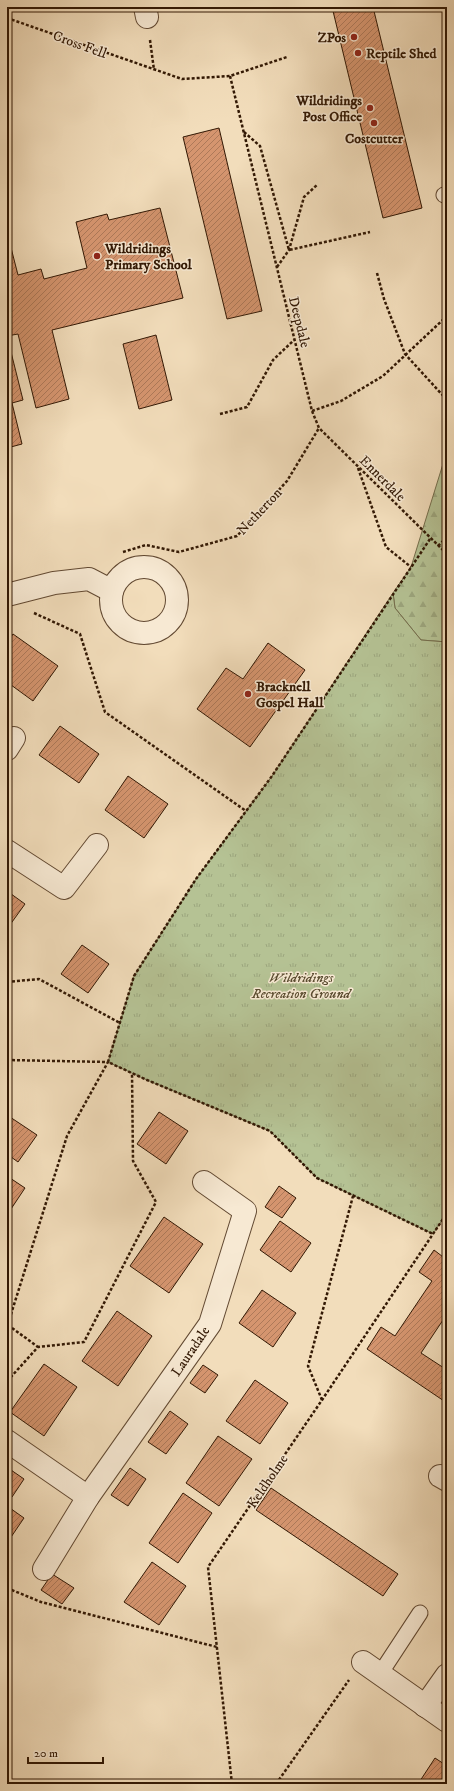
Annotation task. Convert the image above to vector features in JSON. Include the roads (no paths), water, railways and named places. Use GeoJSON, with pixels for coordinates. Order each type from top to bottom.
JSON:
{"type":"FeatureCollection","features":[{"type":"Feature","properties":{"kind":"street"},"geometry":{"type":"LineString","coordinates":[[7,595],[54,583],[89,579],[112,591]]}},
{"type":"Feature","properties":{"kind":"street"},"geometry":{"type":"LineString","coordinates":[[7,851],[64,888],[97,845]]}},
{"type":"Feature","properties":{"kind":"street","name":"Lauradale"},"geometry":{"type":"LineString","coordinates":[[44,1569],[88,1497],[210,1324],[245,1211],[204,1182]]}},
{"type":"Feature","properties":{"kind":"street"},"geometry":{"type":"LineString","coordinates":[[7,1441],[88,1497]]}},
{"type":"Feature","properties":{"kind":"street"},"geometry":{"type":"LineString","coordinates":[[371,1668],[447,1721]]}},
{"type":"Feature","properties":{"kind":"street"},"geometry":{"type":"LineString","coordinates":[[425,1706],[447,1675]]}},
{"type":"Feature","properties":{"kind":"lane"},"geometry":{"type":"LineString","coordinates":[[371,1668],[420,1613]]}},
{"type":"Feature","properties":{"kind":"place","name":"ZPos"},"geometry":{"type":"Point","coordinates":[354,37]}},
{"type":"Feature","properties":{"kind":"place","name":"Reptile Shed"},"geometry":{"type":"Point","coordinates":[358,53]}},
{"type":"Feature","properties":{"kind":"place","name":"Wildridings Post Office"},"geometry":{"type":"Point","coordinates":[370,108]}},
{"type":"Feature","properties":{"kind":"place","name":"Costcutter"},"geometry":{"type":"Point","coordinates":[374,123]}},
{"type":"Feature","properties":{"kind":"place","name":"Wildridings Primary School"},"geometry":{"type":"Point","coordinates":[97,256]}},
{"type":"Feature","properties":{"kind":"place","name":"Bracknell Gospel Hall"},"geometry":{"type":"Point","coordinates":[248,694]}},
{"type":"Feature","properties":{"kind":"park label","name":"Wildridings Recreation Ground"},"geometry":{"type":"Point","coordinates":[301,986]}}]}
